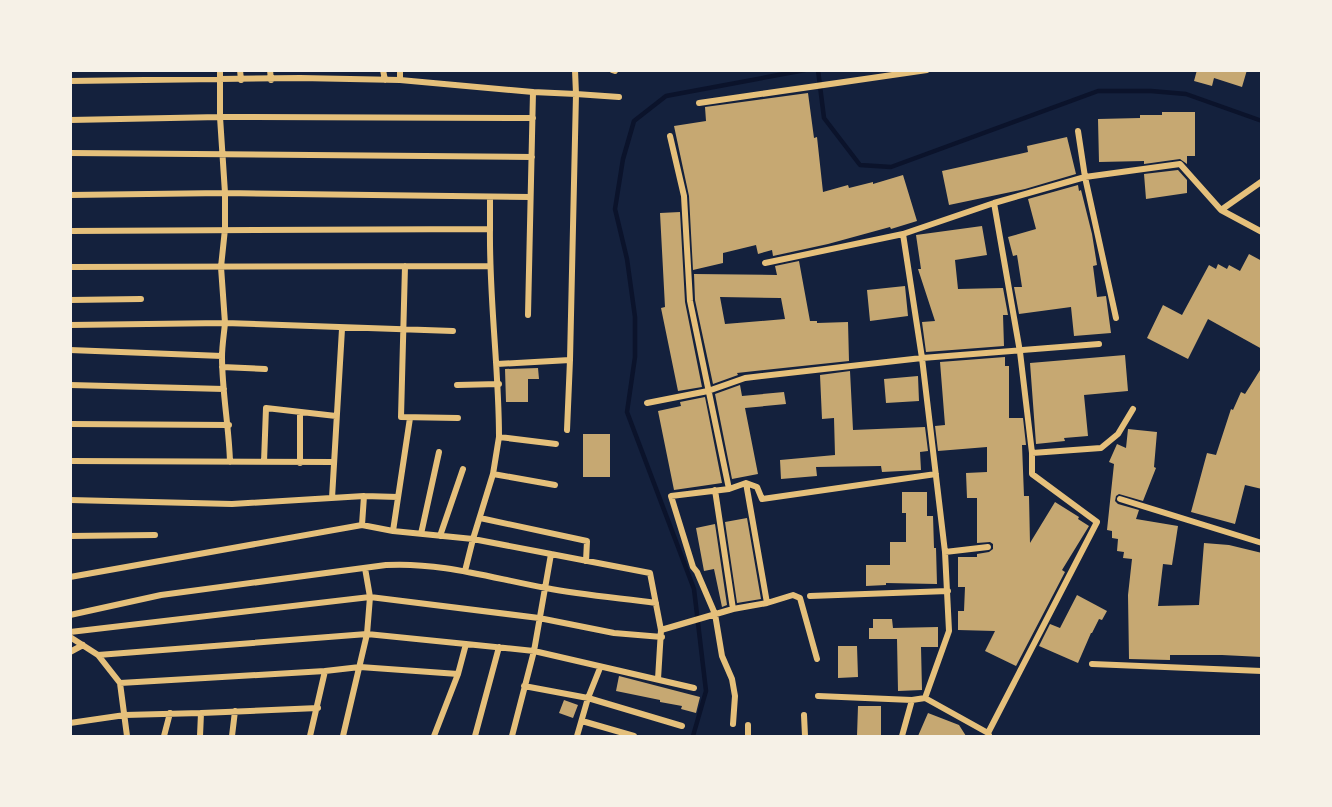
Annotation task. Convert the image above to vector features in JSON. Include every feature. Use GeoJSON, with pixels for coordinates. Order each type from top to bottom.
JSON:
{"type":"FeatureCollection","features":[{"type":"Feature","properties":{"kind":"street"},"geometry":{"type":"LineString","coordinates":[[220,70],[220,117],[225,193],[225,230],[221,267],[225,323],[222,367],[229,425],[230,462]]}},
{"type":"Feature","properties":{"kind":"street"},"geometry":{"type":"LineString","coordinates":[[240,70],[241,80]]}},
{"type":"Feature","properties":{"kind":"street"},"geometry":{"type":"LineString","coordinates":[[270,70],[271,80]]}},
{"type":"Feature","properties":{"kind":"street"},"geometry":{"type":"LineString","coordinates":[[333,70],[334,80]]}},
{"type":"Feature","properties":{"kind":"street"},"geometry":{"type":"LineString","coordinates":[[383,70],[385,80]]}},
{"type":"Feature","properties":{"kind":"street"},"geometry":{"type":"LineString","coordinates":[[400,70],[400,81]]}},
{"type":"Feature","properties":{"kind":"street"},"geometry":{"type":"LineString","coordinates":[[567,430],[575,70]]}},
{"type":"Feature","properties":{"kind":"street"},"geometry":{"type":"LineString","coordinates":[[699,103],[927,70]]}},
{"type":"Feature","properties":{"kind":"street"},"geometry":{"type":"LineString","coordinates":[[70,81],[271,80],[300,74],[334,80],[385,80],[619,97]]}},
{"type":"Feature","properties":{"kind":"street"},"geometry":{"type":"LineString","coordinates":[[528,315],[533,92]]}},
{"type":"Feature","properties":{"kind":"street"},"geometry":{"type":"LineString","coordinates":[[70,120],[220,117],[533,118]]}},
{"type":"Feature","properties":{"kind":"street"},"geometry":{"type":"LineString","coordinates":[[1078,131],[1085,177],[1116,318]]}},
{"type":"Feature","properties":{"kind":"street"},"geometry":{"type":"LineString","coordinates":[[670,136],[684,196],[690,301],[729,489]]}},
{"type":"Feature","properties":{"kind":"street"},"geometry":{"type":"LineString","coordinates":[[70,153],[532,157]]}},
{"type":"Feature","properties":{"kind":"street"},"geometry":{"type":"LineString","coordinates":[[765,263],[903,234],[994,203],[1085,177],[1180,164],[1221,210],[1262,232]]}},
{"type":"Feature","properties":{"kind":"street"},"geometry":{"type":"LineString","coordinates":[[1221,210],[1261,182]]}},
{"type":"Feature","properties":{"kind":"street"},"geometry":{"type":"LineString","coordinates":[[70,195],[225,193],[530,197]]}},
{"type":"Feature","properties":{"kind":"street"},"geometry":{"type":"LineString","coordinates":[[465,571],[493,474],[499,437],[499,384],[489,266],[490,197]]}},
{"type":"Feature","properties":{"kind":"street"},"geometry":{"type":"LineString","coordinates":[[818,696],[912,700],[925,698],[988,735],[1097,522],[1032,474],[1032,453],[1020,352],[994,203]]}},
{"type":"Feature","properties":{"kind":"street"},"geometry":{"type":"LineString","coordinates":[[70,231],[490,229]]}},
{"type":"Feature","properties":{"kind":"street"},"geometry":{"type":"LineString","coordinates":[[903,234],[922,358],[948,591],[949,631],[925,698]]}},
{"type":"Feature","properties":{"kind":"street"},"geometry":{"type":"LineString","coordinates":[[70,267],[489,266]]}},
{"type":"Feature","properties":{"kind":"street"},"geometry":{"type":"LineString","coordinates":[[405,267],[401,417],[458,418]]}},
{"type":"Feature","properties":{"kind":"street"},"geometry":{"type":"LineString","coordinates":[[70,300],[141,298]]}},
{"type":"Feature","properties":{"kind":"street"},"geometry":{"type":"LineString","coordinates":[[70,325],[225,323],[342,329],[453,331]]}},
{"type":"Feature","properties":{"kind":"street"},"geometry":{"type":"LineString","coordinates":[[332,498],[342,329]]}},
{"type":"Feature","properties":{"kind":"street"},"geometry":{"type":"LineString","coordinates":[[647,403],[708,391],[745,378],[922,358],[1099,344]]}},
{"type":"Feature","properties":{"kind":"street"},"geometry":{"type":"LineString","coordinates":[[70,350],[222,356]]}},
{"type":"Feature","properties":{"kind":"street"},"geometry":{"type":"LineString","coordinates":[[497,364],[570,360]]}},
{"type":"Feature","properties":{"kind":"street"},"geometry":{"type":"LineString","coordinates":[[222,367],[265,369]]}},
{"type":"Feature","properties":{"kind":"street"},"geometry":{"type":"LineString","coordinates":[[457,385],[499,384]]}},
{"type":"Feature","properties":{"kind":"street"},"geometry":{"type":"LineString","coordinates":[[70,385],[224,389]]}},
{"type":"Feature","properties":{"kind":"street"},"geometry":{"type":"LineString","coordinates":[[264,462],[266,408],[336,416]]}},
{"type":"Feature","properties":{"kind":"street"},"geometry":{"type":"LineString","coordinates":[[1032,453],[1101,448],[1118,434],[1133,409]]}},
{"type":"Feature","properties":{"kind":"street"},"geometry":{"type":"LineString","coordinates":[[300,413],[300,463]]}},
{"type":"Feature","properties":{"kind":"street"},"geometry":{"type":"LineString","coordinates":[[393,531],[410,418]]}},
{"type":"Feature","properties":{"kind":"street"},"geometry":{"type":"LineString","coordinates":[[70,424],[229,425]]}},
{"type":"Feature","properties":{"kind":"street"},"geometry":{"type":"LineString","coordinates":[[499,437],[556,444]]}},
{"type":"Feature","properties":{"kind":"street"},"geometry":{"type":"LineString","coordinates":[[421,534],[439,452]]}},
{"type":"Feature","properties":{"kind":"street"},"geometry":{"type":"LineString","coordinates":[[70,461],[334,462]]}},
{"type":"Feature","properties":{"kind":"street"},"geometry":{"type":"LineString","coordinates":[[440,536],[463,469]]}},
{"type":"Feature","properties":{"kind":"street"},"geometry":{"type":"LineString","coordinates":[[493,474],[555,485]]}},
{"type":"Feature","properties":{"kind":"street"},"geometry":{"type":"LineString","coordinates":[[733,724],[735,696],[732,679],[722,656],[714,614],[693,567],[671,496],[729,489],[746,483],[757,487],[762,499],[936,474]]}},
{"type":"Feature","properties":{"kind":"street"},"geometry":{"type":"LineString","coordinates":[[746,483],[767,603]]}},
{"type":"Feature","properties":{"kind":"street"},"geometry":{"type":"LineString","coordinates":[[715,490],[733,609]]}},
{"type":"Feature","properties":{"kind":"street"},"geometry":{"type":"LineString","coordinates":[[70,500],[232,504],[364,496],[398,497]]}},
{"type":"Feature","properties":{"kind":"street"},"geometry":{"type":"LineString","coordinates":[[362,525],[364,496]]}},
{"type":"Feature","properties":{"kind":"street"},"geometry":{"type":"LineString","coordinates":[[1120,499],[1262,543]]}},
{"type":"Feature","properties":{"kind":"street"},"geometry":{"type":"LineString","coordinates":[[480,518],[587,541],[586,561]]}},
{"type":"Feature","properties":{"kind":"street"},"geometry":{"type":"LineString","coordinates":[[70,578],[362,525],[393,531],[473,539],[651,573],[662,633],[658,679]]}},
{"type":"Feature","properties":{"kind":"street"},"geometry":{"type":"LineString","coordinates":[[70,536],[155,536]]}},
{"type":"Feature","properties":{"kind":"street"},"geometry":{"type":"LineString","coordinates":[[945,552],[988,548]]}},
{"type":"Feature","properties":{"kind":"street"},"geometry":{"type":"LineString","coordinates":[[512,736],[534,651],[551,554]]}},
{"type":"Feature","properties":{"kind":"street"},"geometry":{"type":"LineString","coordinates":[[70,615],[161,595],[365,568],[413,564],[465,571],[546,588],[656,603]]}},
{"type":"Feature","properties":{"kind":"street"},"geometry":{"type":"LineString","coordinates":[[343,736],[367,634],[370,597],[365,568]]}},
{"type":"Feature","properties":{"kind":"street"},"geometry":{"type":"LineString","coordinates":[[810,596],[948,591]]}},
{"type":"Feature","properties":{"kind":"street"},"geometry":{"type":"LineString","coordinates":[[70,632],[370,597],[539,618],[614,633],[662,633],[680,624],[714,614],[793,595],[800,598],[817,659]]}},
{"type":"Feature","properties":{"kind":"street"},"geometry":{"type":"LineString","coordinates":[[98,655],[367,634],[534,651],[694,688]]}},
{"type":"Feature","properties":{"kind":"street"},"geometry":{"type":"LineString","coordinates":[[70,637],[98,655],[120,682],[127,736]]}},
{"type":"Feature","properties":{"kind":"street"},"geometry":{"type":"LineString","coordinates":[[434,736],[458,674],[466,644]]}},
{"type":"Feature","properties":{"kind":"street"},"geometry":{"type":"LineString","coordinates":[[70,652],[82,645]]}},
{"type":"Feature","properties":{"kind":"street"},"geometry":{"type":"LineString","coordinates":[[475,736],[499,647]]}},
{"type":"Feature","properties":{"kind":"street"},"geometry":{"type":"LineString","coordinates":[[1092,664],[1262,670]]}},
{"type":"Feature","properties":{"kind":"street"},"geometry":{"type":"LineString","coordinates":[[120,682],[325,671],[360,667],[458,674]]}},
{"type":"Feature","properties":{"kind":"street"},"geometry":{"type":"LineString","coordinates":[[577,736],[600,668]]}},
{"type":"Feature","properties":{"kind":"street"},"geometry":{"type":"LineString","coordinates":[[310,736],[325,671]]}},
{"type":"Feature","properties":{"kind":"street"},"geometry":{"type":"LineString","coordinates":[[524,686],[588,698],[682,726]]}},
{"type":"Feature","properties":{"kind":"street"},"geometry":{"type":"LineString","coordinates":[[902,736],[912,700]]}},
{"type":"Feature","properties":{"kind":"street"},"geometry":{"type":"LineString","coordinates":[[70,723],[125,715],[318,708]]}},
{"type":"Feature","properties":{"kind":"street"},"geometry":{"type":"LineString","coordinates":[[232,736],[235,711]]}},
{"type":"Feature","properties":{"kind":"street"},"geometry":{"type":"LineString","coordinates":[[164,736],[170,713]]}},
{"type":"Feature","properties":{"kind":"street"},"geometry":{"type":"LineString","coordinates":[[200,736],[201,713]]}},
{"type":"Feature","properties":{"kind":"street"},"geometry":{"type":"LineString","coordinates":[[804,715],[805,736]]}},
{"type":"Feature","properties":{"kind":"street"},"geometry":{"type":"LineString","coordinates":[[582,721],[634,736]]}},
{"type":"Feature","properties":{"kind":"street"},"geometry":{"type":"LineString","coordinates":[[748,725],[748,736]]}},
{"type":"Feature","properties":{"kind":"building"},"geometry":{"type":"Polygon","coordinates":[[[1197,70],[1247,70],[1242,87],[1214,78],[1212,86],[1194,81],[1197,70]]]}},
{"type":"Feature","properties":{"kind":"building"},"geometry":{"type":"Polygon","coordinates":[[[808,93],[814,138],[817,137],[823,192],[848,185],[849,188],[873,182],[873,184],[903,175],[917,221],[773,256],[772,250],[758,254],[756,245],[723,253],[723,263],[693,270],[689,196],[674,126],[706,121],[705,107],[808,93]]]}},
{"type":"Feature","properties":{"kind":"building"},"geometry":{"type":"Polygon","coordinates":[[[1162,112],[1195,112],[1195,156],[1187,156],[1187,164],[1180,159],[1144,164],[1144,161],[1099,162],[1098,119],[1140,118],[1140,115],[1162,115],[1162,112]]]}},
{"type":"Feature","properties":{"kind":"building"},"geometry":{"type":"Polygon","coordinates":[[[1067,137],[1076,174],[1025,189],[949,205],[942,171],[1028,152],[1027,146],[1067,137]]]}},
{"type":"Feature","properties":{"kind":"building"},"geometry":{"type":"Polygon","coordinates":[[[1178,170],[1187,180],[1187,193],[1146,199],[1144,174],[1178,170]]]}},
{"type":"Feature","properties":{"kind":"building"},"geometry":{"type":"Polygon","coordinates":[[[1078,185],[1092,234],[1097,265],[1093,266],[1097,297],[1106,296],[1111,333],[1074,336],[1071,307],[1019,314],[1014,287],[1022,287],[1017,255],[1013,256],[1008,237],[1036,229],[1028,199],[1078,185]]]}},
{"type":"Feature","properties":{"kind":"building"},"geometry":{"type":"Polygon","coordinates":[[[680,212],[685,302],[702,387],[678,391],[661,308],[665,307],[660,213],[680,212]]]}},
{"type":"Feature","properties":{"kind":"building"},"geometry":{"type":"Polygon","coordinates":[[[982,226],[987,255],[955,260],[958,289],[1003,288],[1008,315],[1003,315],[1004,346],[926,352],[922,322],[935,321],[918,269],[921,269],[916,235],[982,226]]]}},
{"type":"Feature","properties":{"kind":"building"},"geometry":{"type":"Polygon","coordinates":[[[1249,254],[1262,261],[1262,349],[1208,319],[1188,359],[1147,338],[1163,305],[1182,315],[1209,265],[1216,269],[1218,264],[1227,269],[1229,265],[1240,271],[1249,254]]]}},
{"type":"Feature","properties":{"kind":"building"},"geometry":{"type":"Polygon","coordinates":[[[799,261],[810,321],[817,321],[817,323],[848,322],[849,361],[737,373],[738,375],[713,384],[695,300],[694,274],[777,275],[775,266],[799,261]],[[720,297],[725,324],[785,319],[781,298],[720,297]]]}},
{"type":"Feature","properties":{"kind":"building"},"geometry":{"type":"Polygon","coordinates":[[[905,286],[908,316],[870,321],[867,290],[905,286]]]}},
{"type":"Feature","properties":{"kind":"building"},"geometry":{"type":"Polygon","coordinates":[[[1125,355],[1128,391],[1084,395],[1088,436],[1036,444],[1030,363],[1125,355]]]}},
{"type":"Feature","properties":{"kind":"building"},"geometry":{"type":"Polygon","coordinates":[[[1005,357],[1005,366],[1009,366],[1009,418],[1023,418],[1026,445],[1022,445],[1024,496],[1029,496],[1030,543],[1055,502],[1089,526],[1062,570],[1065,572],[1016,666],[985,651],[995,631],[958,630],[958,611],[964,611],[965,587],[958,587],[958,557],[977,557],[977,554],[993,549],[993,544],[990,542],[977,543],[977,498],[967,498],[966,473],[987,472],[987,447],[938,451],[935,426],[945,425],[940,362],[1005,357]]]}},
{"type":"Feature","properties":{"kind":"building"},"geometry":{"type":"Polygon","coordinates":[[[1262,367],[1262,489],[1245,485],[1235,524],[1191,512],[1207,453],[1216,455],[1231,409],[1233,410],[1241,392],[1245,394],[1262,367]]]}},
{"type":"Feature","properties":{"kind":"building"},"geometry":{"type":"Polygon","coordinates":[[[538,368],[539,379],[528,379],[528,402],[506,402],[505,369],[538,368]]]}},
{"type":"Feature","properties":{"kind":"building"},"geometry":{"type":"Polygon","coordinates":[[[850,371],[853,430],[925,427],[928,451],[920,452],[921,470],[882,472],[881,466],[816,467],[817,476],[781,479],[780,460],[835,455],[834,418],[822,419],[820,375],[850,371]]]}},
{"type":"Feature","properties":{"kind":"building"},"geometry":{"type":"Polygon","coordinates":[[[918,376],[919,401],[886,403],[884,379],[918,376]]]}},
{"type":"Feature","properties":{"kind":"building"},"geometry":{"type":"Polygon","coordinates":[[[740,385],[742,396],[784,392],[786,404],[745,408],[758,474],[732,479],[715,394],[740,385]]]}},
{"type":"Feature","properties":{"kind":"building"},"geometry":{"type":"Polygon","coordinates":[[[705,397],[722,483],[674,490],[658,411],[681,406],[680,402],[705,397]]]}},
{"type":"Feature","properties":{"kind":"building"},"geometry":{"type":"Polygon","coordinates":[[[1128,429],[1157,432],[1154,467],[1156,468],[1143,501],[1119,494],[1115,501],[1139,510],[1136,519],[1178,526],[1172,565],[1163,564],[1158,606],[1199,605],[1204,543],[1229,545],[1262,553],[1262,657],[1170,655],[1170,660],[1129,659],[1128,595],[1132,559],[1123,558],[1124,552],[1117,551],[1118,539],[1112,538],[1112,531],[1107,530],[1114,464],[1109,462],[1117,444],[1126,448],[1128,429]]]}},
{"type":"Feature","properties":{"kind":"building"},"geometry":{"type":"Polygon","coordinates":[[[583,434],[610,434],[610,477],[583,477],[583,434]]]}},
{"type":"Feature","properties":{"kind":"building"},"geometry":{"type":"Polygon","coordinates":[[[902,492],[927,492],[927,516],[933,516],[937,584],[886,583],[886,585],[866,586],[866,565],[890,565],[890,542],[906,542],[906,513],[902,513],[902,492]]]}},
{"type":"Feature","properties":{"kind":"building"},"geometry":{"type":"Polygon","coordinates":[[[747,518],[761,599],[737,603],[725,522],[747,518]]]}},
{"type":"Feature","properties":{"kind":"building"},"geometry":{"type":"Polygon","coordinates":[[[715,524],[727,605],[722,607],[714,569],[704,571],[696,528],[715,524]]]}},
{"type":"Feature","properties":{"kind":"building"},"geometry":{"type":"Polygon","coordinates":[[[1077,595],[1107,611],[1091,633],[1078,663],[1039,646],[1050,624],[1060,628],[1077,595]]]}},
{"type":"Feature","properties":{"kind":"building"},"geometry":{"type":"Polygon","coordinates":[[[873,619],[892,619],[893,628],[938,627],[938,647],[921,647],[922,690],[898,691],[897,639],[869,639],[869,628],[873,628],[873,619]]]}},
{"type":"Feature","properties":{"kind":"building"},"geometry":{"type":"Polygon","coordinates":[[[838,646],[857,646],[858,677],[838,678],[838,646]]]}},
{"type":"Feature","properties":{"kind":"building"},"geometry":{"type":"Polygon","coordinates":[[[619,676],[700,697],[696,713],[681,709],[682,706],[616,691],[619,676]]]}},
{"type":"Feature","properties":{"kind":"building"},"geometry":{"type":"Polygon","coordinates":[[[564,700],[578,705],[573,718],[559,713],[564,700]]]}},
{"type":"Feature","properties":{"kind":"building"},"geometry":{"type":"Polygon","coordinates":[[[858,706],[881,706],[881,736],[857,736],[858,706]]]}},
{"type":"Feature","properties":{"kind":"building"},"geometry":{"type":"Polygon","coordinates":[[[928,713],[959,725],[966,736],[918,736],[928,713]]]}},
{"type":"Feature","properties":{"kind":"waterway"},"geometry":{"type":"LineString","coordinates":[[693,736],[706,691],[694,589],[627,412],[635,357],[635,317],[627,259],[615,209],[623,159],[634,121],[666,96],[805,70]]}},
{"type":"Feature","properties":{"kind":"waterway"},"geometry":{"type":"LineString","coordinates":[[818,70],[824,118],[860,165],[891,167],[1098,91],[1151,91],[1186,94],[1262,121]]}}]}
